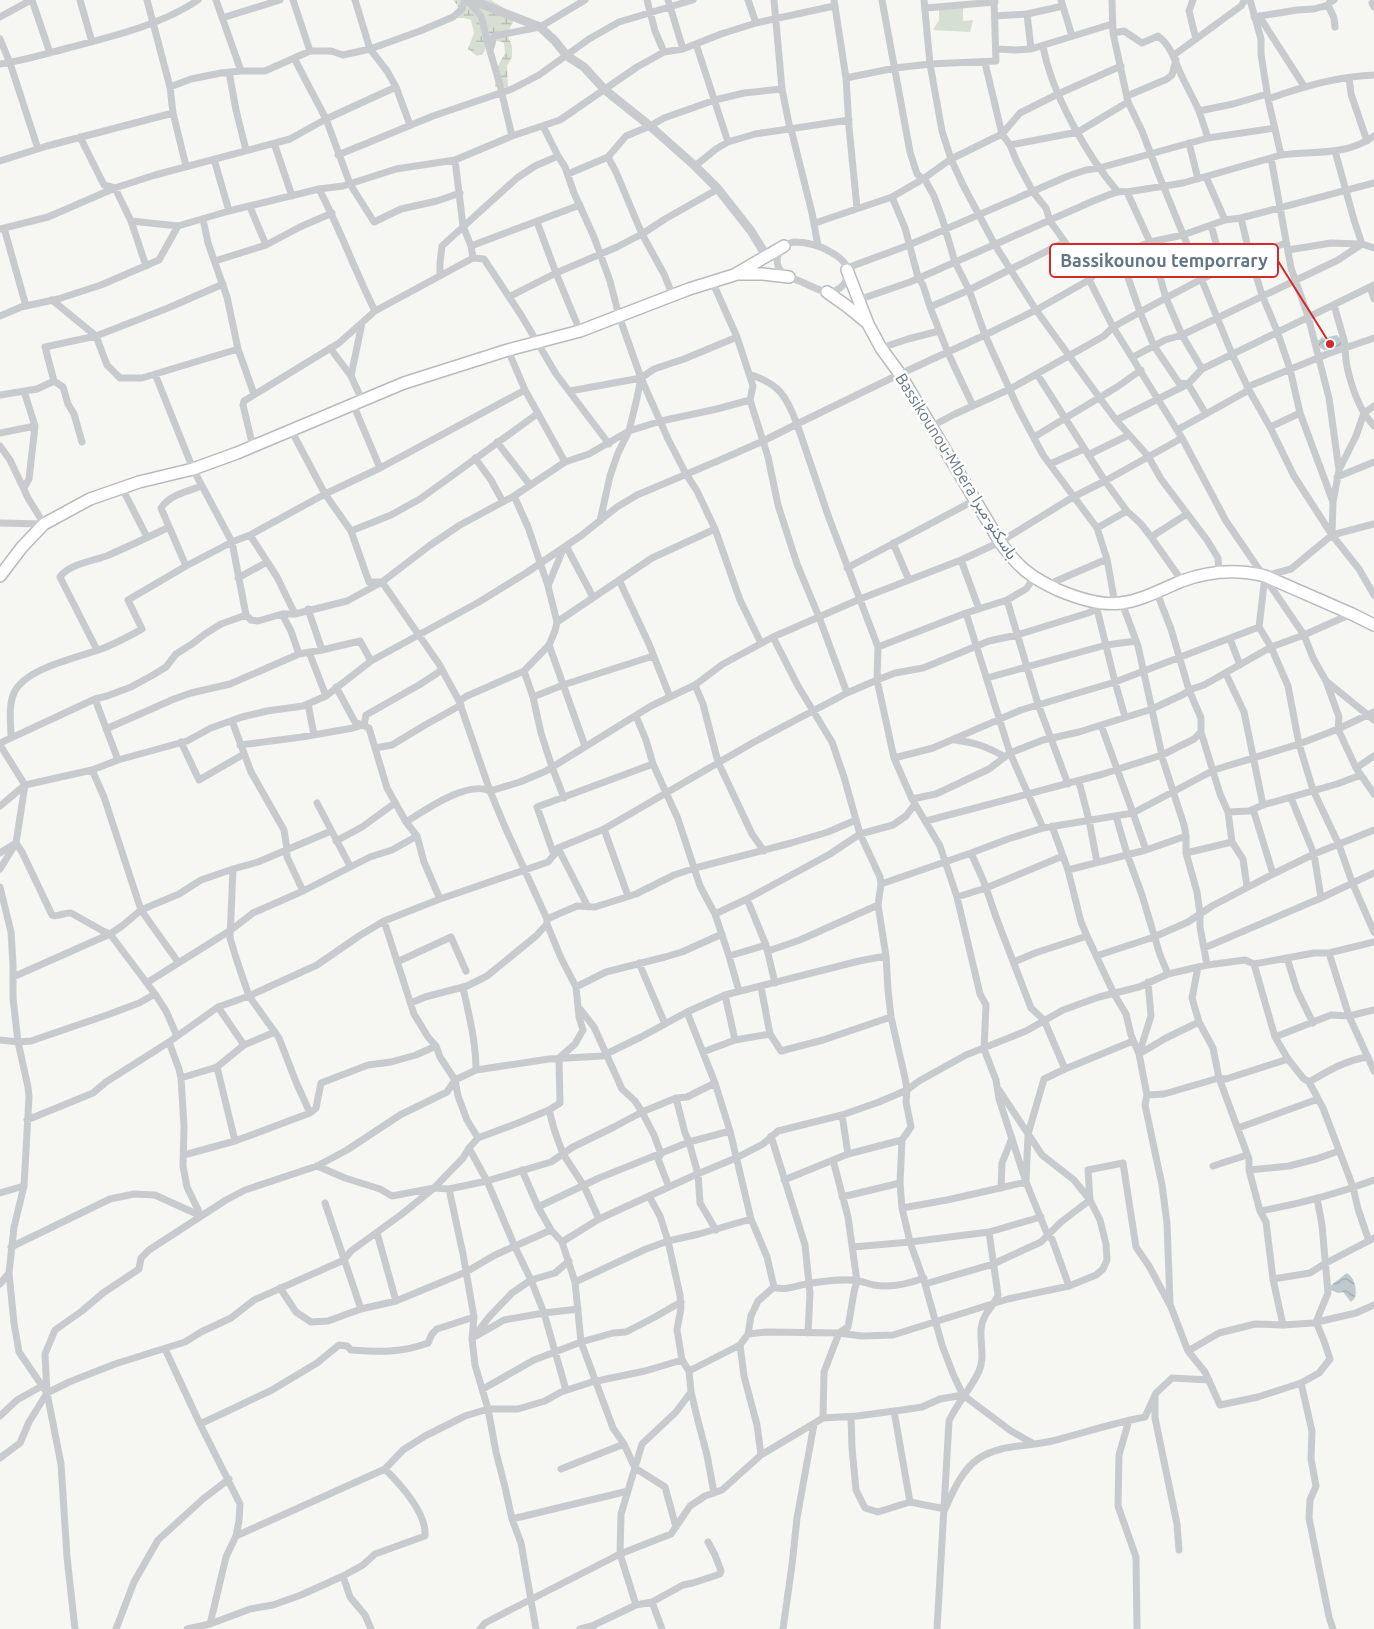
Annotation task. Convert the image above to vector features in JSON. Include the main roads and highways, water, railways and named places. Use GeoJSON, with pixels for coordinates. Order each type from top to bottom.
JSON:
{"type":"FeatureCollection","features":[{"type":"Feature","properties":{"kind":"main road"},"geometry":{"type":"LineString","coordinates":[[0,576],[22,547],[44,524],[90,498],[193,469],[253,447],[404,383],[508,350],[580,331],[734,274],[784,246]]}},
{"type":"Feature","properties":{"kind":"main road","name":"Bassikounou-Mbera باسكنو-مبرا"},"geometry":{"type":"LineString","coordinates":[[847,269],[868,324],[881,348],[900,374],[1000,542],[1014,562],[1034,578],[1067,594],[1099,606],[1157,593],[1182,581],[1219,572],[1252,573],[1265,576],[1374,625]]}},
{"type":"Feature","properties":{"kind":"main road"},"geometry":{"type":"LineString","coordinates":[[734,274],[790,277]]}},
{"type":"Feature","properties":{"kind":"main road","name":"Bassikounou-Mbera باسكنو-مبرا"},"geometry":{"type":"LineString","coordinates":[[827,292],[868,324]]}},
{"type":"Feature","properties":{"kind":"water"},"geometry":{"type":"Polygon","coordinates":[[[1337,335],[1343,342],[1342,347],[1324,350],[1317,346],[1318,341],[1322,337],[1326,340],[1337,335]]]}},
{"type":"Feature","properties":{"kind":"water"},"geometry":{"type":"Polygon","coordinates":[[[1347,1273],[1354,1281],[1356,1291],[1355,1298],[1351,1302],[1343,1292],[1338,1293],[1331,1290],[1330,1286],[1347,1273]]]}},
{"type":"Feature","properties":{"kind":"place","name":"Bassikounou temporrary"},"geometry":{"type":"Point","coordinates":[1330,344]}}]}
